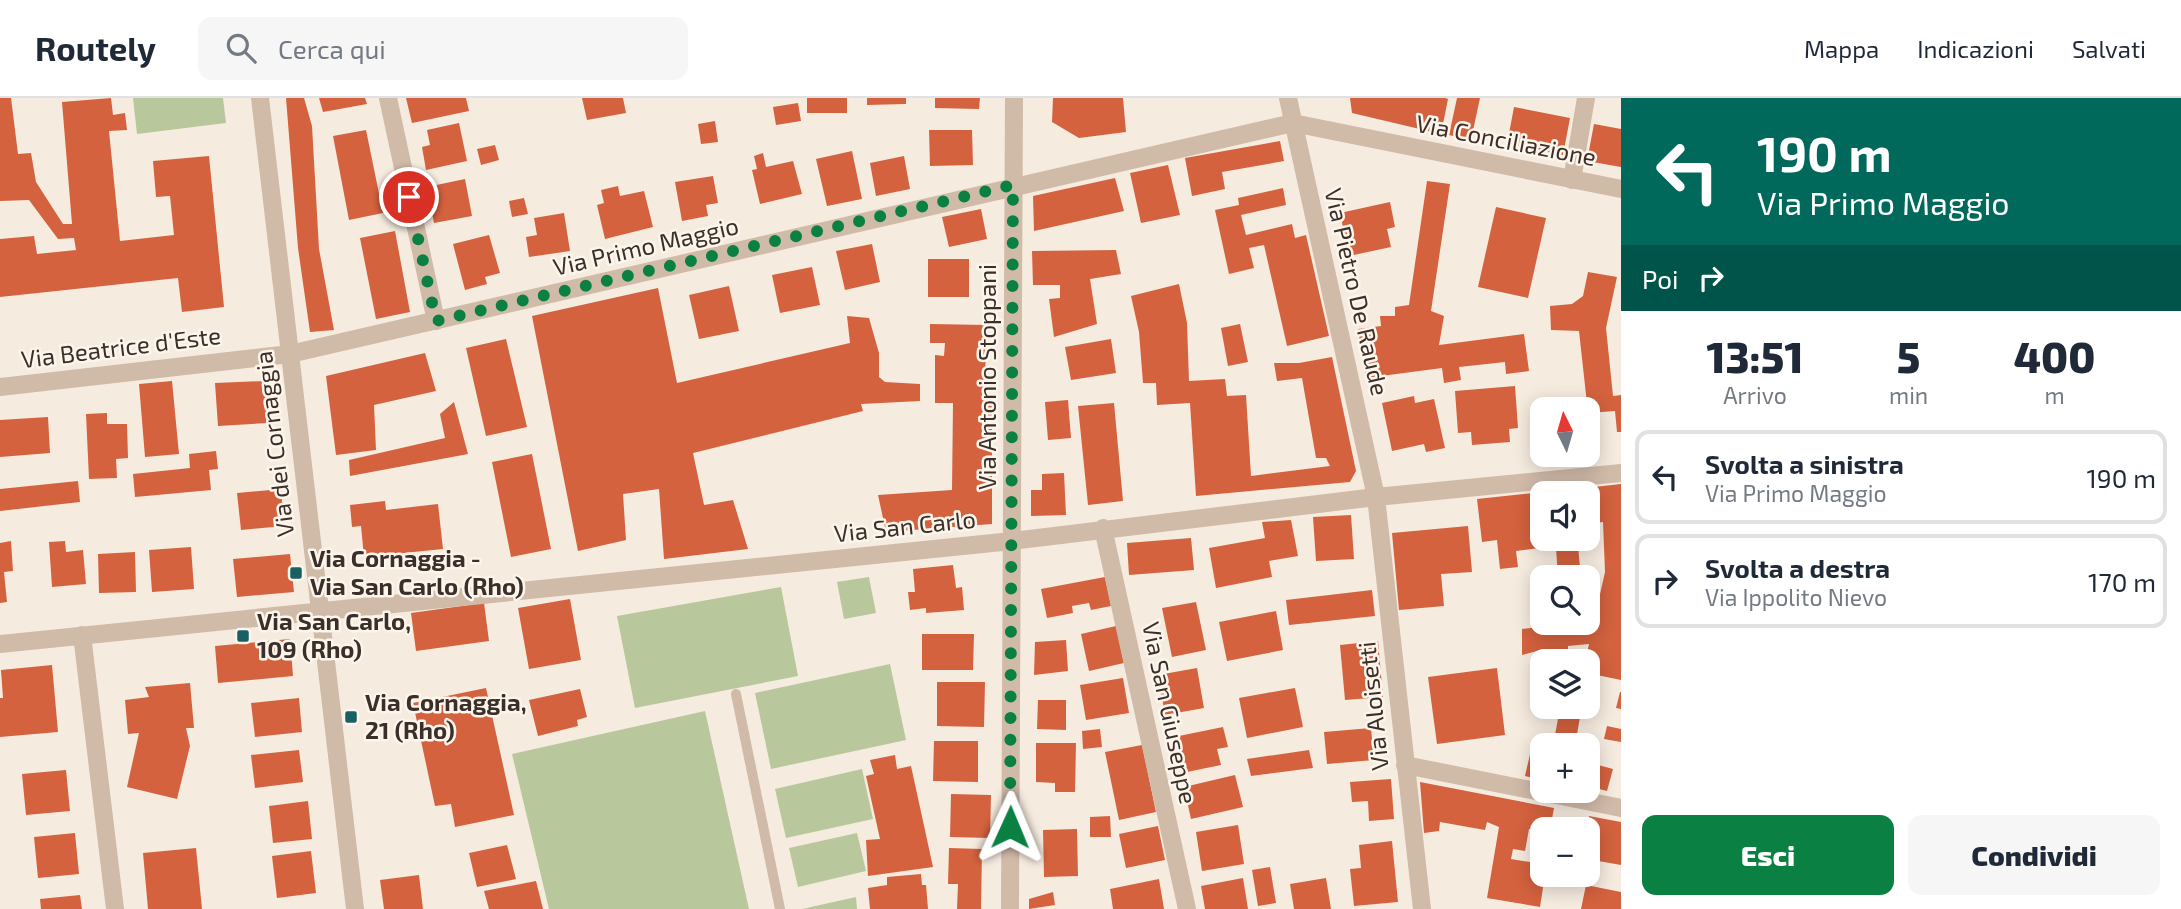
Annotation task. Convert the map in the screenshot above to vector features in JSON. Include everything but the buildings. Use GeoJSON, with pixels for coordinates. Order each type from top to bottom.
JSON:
{"type":"FeatureCollection","features":[{"type":"Feature","properties":{"kind":"street","name":"Via dei Cornaggia"},"geometry":{"type":"LineString","coordinates":[[260,98],[355,909]]}},
{"type":"Feature","properties":{"kind":"street"},"geometry":{"type":"LineString","coordinates":[[388,98],[436,321]]}},
{"type":"Feature","properties":{"kind":"street","name":"Via Antonio Stoppani"},"geometry":{"type":"LineString","coordinates":[[1010,909],[1014,98]]}},
{"type":"Feature","properties":{"kind":"street","name":"Via Pietro De Raude"},"geometry":{"type":"LineString","coordinates":[[1288,98],[1376,497]]}},
{"type":"Feature","properties":{"kind":"street"},"geometry":{"type":"LineString","coordinates":[[1572,180],[1586,98]]}},
{"type":"Feature","properties":{"kind":"street","name":"Via Conciliazione"},"geometry":{"type":"LineString","coordinates":[[1013,185],[1293,123],[1621,189]]}},
{"type":"Feature","properties":{"kind":"street","name":"Via Primo Maggio"},"geometry":{"type":"LineString","coordinates":[[290,354],[1013,185]]}},
{"type":"Feature","properties":{"kind":"street","name":"Via Beatrice d'Este"},"geometry":{"type":"LineString","coordinates":[[0,387],[290,354]]}},
{"type":"Feature","properties":{"kind":"street","name":"Via San Carlo"},"geometry":{"type":"LineString","coordinates":[[0,645],[1012,541],[1376,497],[1621,473]]}},
{"type":"Feature","properties":{"kind":"street","name":"Via Aloisetti"},"geometry":{"type":"LineString","coordinates":[[1376,497],[1422,909]]}},
{"type":"Feature","properties":{"kind":"street","name":"Via San Giuseppe"},"geometry":{"type":"LineString","coordinates":[[1103,528],[1187,909]]}},
{"type":"Feature","properties":{"kind":"street"},"geometry":{"type":"LineString","coordinates":[[82,635],[115,909]]}},
{"type":"Feature","properties":{"kind":"street"},"geometry":{"type":"LineString","coordinates":[[1405,765],[1621,808]]}},
{"type":"Feature","properties":{"kind":"lane"},"geometry":{"type":"LineString","coordinates":[[736,694],[780,909]]}},
{"type":"Feature","properties":{"kind":"green space"},"geometry":{"type":"Polygon","coordinates":[[[133,98],[223,98],[226,123],[137,134],[133,98]]]}},
{"type":"Feature","properties":{"kind":"green space"},"geometry":{"type":"Polygon","coordinates":[[[869,577],[876,613],[844,619],[837,582],[869,577]]]}},
{"type":"Feature","properties":{"kind":"green space"},"geometry":{"type":"Polygon","coordinates":[[[781,587],[798,676],[635,708],[617,616],[781,587]]]}},
{"type":"Feature","properties":{"kind":"green space"},"geometry":{"type":"Polygon","coordinates":[[[890,664],[906,740],[771,769],[755,693],[890,664]]]}},
{"type":"Feature","properties":{"kind":"green space"},"geometry":{"type":"Polygon","coordinates":[[[705,711],[749,909],[549,909],[512,754],[705,711]]]}},
{"type":"Feature","properties":{"kind":"green space"},"geometry":{"type":"Polygon","coordinates":[[[862,769],[873,819],[786,838],[775,789],[862,769]]]}},
{"type":"Feature","properties":{"kind":"green space"},"geometry":{"type":"Polygon","coordinates":[[[857,833],[866,871],[798,887],[789,848],[857,833]]]}},
{"type":"Feature","properties":{"kind":"green space"},"geometry":{"type":"Polygon","coordinates":[[[856,897],[857,909],[802,909],[856,897]]]}},
{"type":"Feature","properties":{"kind":"place","name":"Via Cornaggia - Via San Carlo (Rho)"},"geometry":{"type":"Point","coordinates":[296,573]}},
{"type":"Feature","properties":{"kind":"place","name":"Via San Carlo, 109 (Rho)"},"geometry":{"type":"Point","coordinates":[243,636]}},
{"type":"Feature","properties":{"kind":"place","name":"Via Cornaggia, 21 (Rho)"},"geometry":{"type":"Point","coordinates":[351,717]}},
{"type":"Feature","properties":{"kind":"route"},"geometry":{"type":"LineString","coordinates":[[409,197],[436,321],[1013,185],[1010,827]]}}]}
